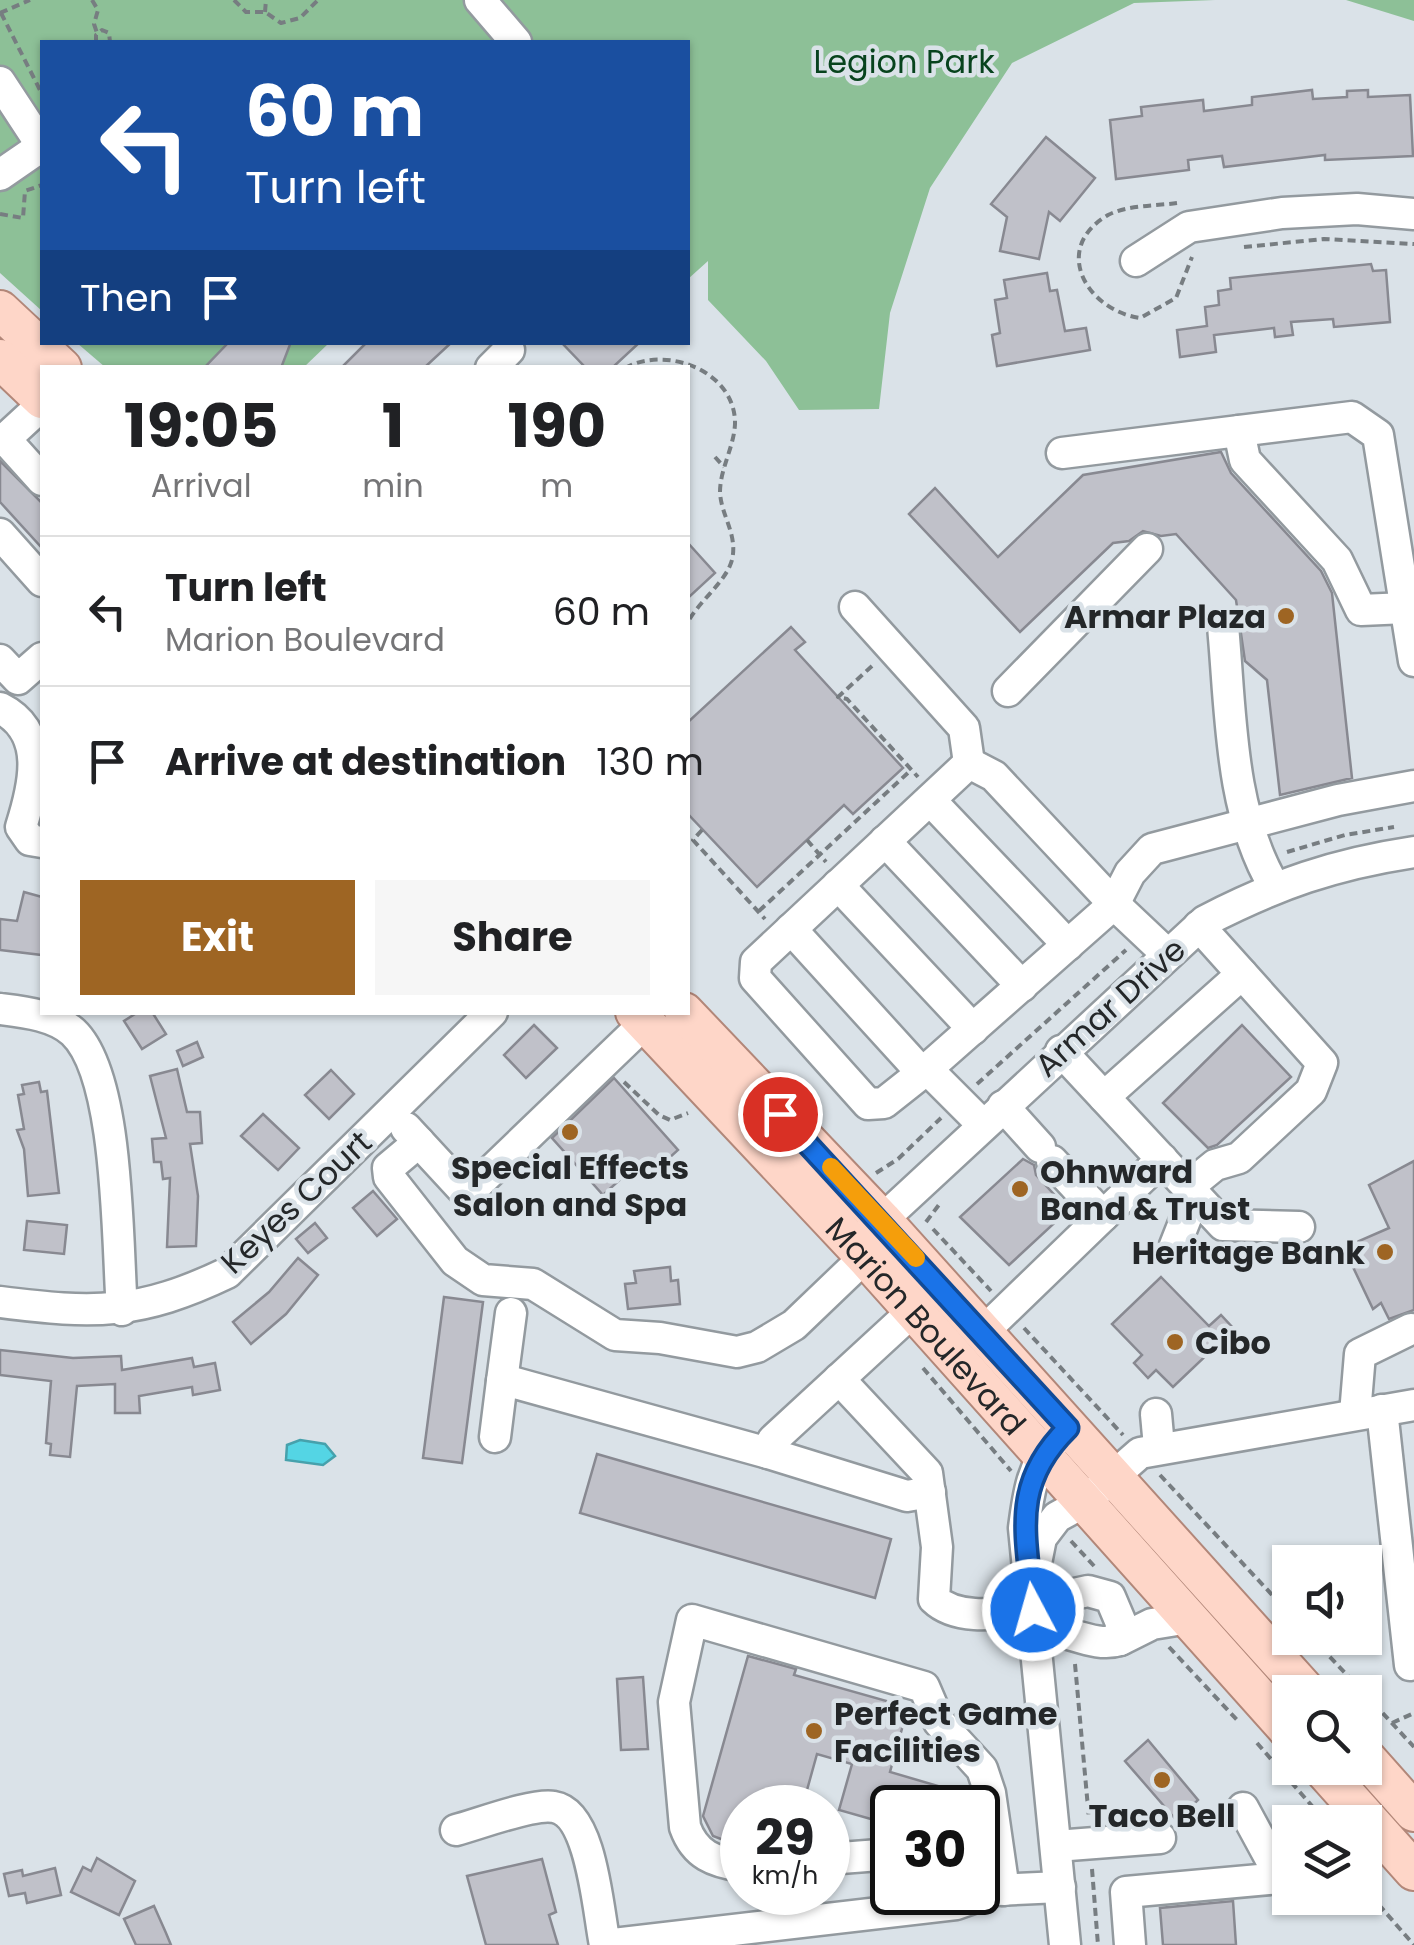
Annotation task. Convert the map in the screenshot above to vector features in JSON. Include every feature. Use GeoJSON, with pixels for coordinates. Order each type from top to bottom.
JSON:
{"type":"FeatureCollection","features":[{"type":"Feature","properties":{"kind":"main road"},"geometry":{"type":"LineString","coordinates":[[0,310],[59,365]]}},
{"type":"Feature","properties":{"kind":"main road"},"geometry":{"type":"LineString","coordinates":[[0,359],[40,400]]}},
{"type":"Feature","properties":{"kind":"main road","name":"Marion Boulevard"},"geometry":{"type":"LineString","coordinates":[[687,1015],[880,1234],[902,1321],[1055,1441],[1136,1458],[1295,1675]]}},
{"type":"Feature","properties":{"kind":"main road","name":"Marion Boulevard"},"geometry":{"type":"LineString","coordinates":[[640,1018],[880,1234],[994,1319],[1055,1441],[1069,1512],[1189,1618],[1272,1712]]}},
{"type":"Feature","properties":{"kind":"main road"},"geometry":{"type":"LineString","coordinates":[[1382,1770],[1407,1790]]}},
{"type":"Feature","properties":{"kind":"main road"},"geometry":{"type":"LineString","coordinates":[[1335,1785],[1351,1805]]}},
{"type":"Feature","properties":{"kind":"main road"},"geometry":{"type":"LineString","coordinates":[[1382,1839],[1414,1872]]}},
{"type":"Feature","properties":{"kind":"street"},"geometry":{"type":"LineString","coordinates":[[480,0],[514,40]]}},
{"type":"Feature","properties":{"kind":"street"},"geometry":{"type":"LineString","coordinates":[[0,82],[40,143]]}},
{"type":"Feature","properties":{"kind":"street"},"geometry":{"type":"LineString","coordinates":[[0,175],[40,147]]}},
{"type":"Feature","properties":{"kind":"street"},"geometry":{"type":"LineString","coordinates":[[1136,261],[1189,227],[1338,210],[1414,214]]}},
{"type":"Feature","properties":{"kind":"street"},"geometry":{"type":"LineString","coordinates":[[40,404],[2,436],[40,478]]}},
{"type":"Feature","properties":{"kind":"street"},"geometry":{"type":"LineString","coordinates":[[1062,454],[1352,417],[1378,435],[1414,661]]}},
{"type":"Feature","properties":{"kind":"street"},"geometry":{"type":"LineString","coordinates":[[1239,432],[1244,460],[1336,560],[1361,610],[1406,608]]}},
{"type":"Feature","properties":{"kind":"street"},"geometry":{"type":"LineString","coordinates":[[0,534],[40,579]]}},
{"type":"Feature","properties":{"kind":"street"},"geometry":{"type":"LineString","coordinates":[[1008,691],[1147,549]]}},
{"type":"Feature","properties":{"kind":"street"},"geometry":{"type":"LineString","coordinates":[[855,607],[964,728],[969,763]]}},
{"type":"Feature","properties":{"kind":"street"},"geometry":{"type":"LineString","coordinates":[[1223,626],[1239,782],[1260,863],[1274,886]]}},
{"type":"Feature","properties":{"kind":"street"},"geometry":{"type":"LineString","coordinates":[[0,660],[18,679],[40,660]]}},
{"type":"Feature","properties":{"kind":"street"},"geometry":{"type":"LineString","coordinates":[[0,708],[17,717],[33,750],[39,786],[21,827],[30,840],[40,842]]}},
{"type":"Feature","properties":{"kind":"street"},"geometry":{"type":"LineString","coordinates":[[969,763],[756,962],[755,978],[868,1104],[884,1103],[925,1071],[1114,904],[1130,873],[1152,849],[1414,786]]}},
{"type":"Feature","properties":{"kind":"street"},"geometry":{"type":"LineString","coordinates":[[969,763],[994,776],[1114,904],[1167,954]]}},
{"type":"Feature","properties":{"kind":"street"},"geometry":{"type":"LineString","coordinates":[[932,797],[1068,945]]}},
{"type":"Feature","properties":{"kind":"street"},"geometry":{"type":"LineString","coordinates":[[885,841],[1022,986]]}},
{"type":"Feature","properties":{"kind":"street","name":"Armar Drive"},"geometry":{"type":"LineString","coordinates":[[418,1142],[388,1168],[388,1177],[455,1261],[483,1280],[534,1284],[615,1335],[660,1338],[737,1352],[757,1347],[794,1325],[993,1116],[1199,926],[1274,886],[1346,862],[1414,852]]}},
{"type":"Feature","properties":{"kind":"street"},"geometry":{"type":"LineString","coordinates":[[838,885],[973,1029]]}},
{"type":"Feature","properties":{"kind":"street"},"geometry":{"type":"LineString","coordinates":[[1174,1248],[1192,1191],[1216,1165],[1238,1158],[1311,1091],[1322,1063],[1199,926]]}},
{"type":"Feature","properties":{"kind":"street"},"geometry":{"type":"LineString","coordinates":[[786,933],[925,1071],[1046,1154],[1103,1216]]}},
{"type":"Feature","properties":{"kind":"street"},"geometry":{"type":"LineString","coordinates":[[1104,1097],[1242,974]]}},
{"type":"Feature","properties":{"kind":"street"},"geometry":{"type":"LineString","coordinates":[[0,1009],[34,1013],[72,1032],[92,1063],[106,1104],[122,1310]]}},
{"type":"Feature","properties":{"kind":"street","name":"Keyes Court"},"geometry":{"type":"LineString","coordinates":[[0,1302],[70,1311],[122,1310],[173,1299],[227,1273],[489,1015]]}},
{"type":"Feature","properties":{"kind":"street"},"geometry":{"type":"LineString","coordinates":[[390,1112],[466,1194],[604,1062],[640,1018]]}},
{"type":"Feature","properties":{"kind":"street"},"geometry":{"type":"LineString","coordinates":[[1061,1051],[1223,1225],[1300,1227]]}},
{"type":"Feature","properties":{"kind":"street"},"geometry":{"type":"LineString","coordinates":[[994,1319],[1162,1159]]}},
{"type":"Feature","properties":{"kind":"street"},"geometry":{"type":"LineString","coordinates":[[494,1437],[511,1314]]}},
{"type":"Feature","properties":{"kind":"street"},"geometry":{"type":"LineString","coordinates":[[768,1453],[773,1440],[902,1321]]}},
{"type":"Feature","properties":{"kind":"street"},"geometry":{"type":"LineString","coordinates":[[1410,1664],[1360,1354],[1411,1329]]}},
{"type":"Feature","properties":{"kind":"street"},"geometry":{"type":"LineString","coordinates":[[839,1378],[927,1473],[938,1547],[932,1594],[939,1605],[979,1615],[1033,1608],[1088,1591],[1110,1597],[1121,1623],[1120,1640]]}},
{"type":"Feature","properties":{"kind":"street"},"geometry":{"type":"LineString","coordinates":[[502,1381],[768,1453],[907,1496],[930,1492]]}},
{"type":"Feature","properties":{"kind":"street"},"geometry":{"type":"LineString","coordinates":[[1136,1458],[1414,1404]]}},
{"type":"Feature","properties":{"kind":"street"},"geometry":{"type":"LineString","coordinates":[[1033,1608],[1041,1538],[1136,1458],[1156,1414]]}},
{"type":"Feature","properties":{"kind":"street"},"geometry":{"type":"LineString","coordinates":[[1055,1441],[1029,1493],[1024,1528],[1065,1945]]}},
{"type":"Feature","properties":{"kind":"street"},"geometry":{"type":"LineString","coordinates":[[1033,1608],[1054,1627],[1108,1644],[1150,1626],[1189,1618]]}},
{"type":"Feature","properties":{"kind":"street"},"geometry":{"type":"LineString","coordinates":[[720,1860],[701,1854],[692,1846],[685,1827],[674,1702],[692,1620],[924,1687],[939,1722],[982,1769],[987,1785]]}},
{"type":"Feature","properties":{"kind":"street"},"geometry":{"type":"LineString","coordinates":[[1382,1807],[1407,1790]]}},
{"type":"Feature","properties":{"kind":"street"},"geometry":{"type":"LineString","coordinates":[[456,1830],[550,1806],[570,1812],[582,1828],[605,1945],[870,1914]]}},
{"type":"Feature","properties":{"kind":"street"},"geometry":{"type":"LineString","coordinates":[[1243,1808],[1272,1853]]}},
{"type":"Feature","properties":{"kind":"street"},"geometry":{"type":"LineString","coordinates":[[1056,1846],[1160,1838]]}},
{"type":"Feature","properties":{"kind":"street"},"geometry":{"type":"LineString","coordinates":[[1130,1945],[1126,1892],[1272,1876]]}},
{"type":"Feature","properties":{"kind":"street"},"geometry":{"type":"LineString","coordinates":[[1000,1880],[1060,1886]]}},
{"type":"Feature","properties":{"kind":"path"},"geometry":{"type":"LineString","coordinates":[[30,0],[0,13],[40,90]]}},
{"type":"Feature","properties":{"kind":"path"},"geometry":{"type":"LineString","coordinates":[[92,0],[98,10],[94,24],[96,40]]}},
{"type":"Feature","properties":{"kind":"path"},"geometry":{"type":"LineString","coordinates":[[234,0],[246,12],[265,12],[275,22],[286,23],[307,13],[318,0]]}},
{"type":"Feature","properties":{"kind":"path"},"geometry":{"type":"LineString","coordinates":[[265,12],[266,0]]}},
{"type":"Feature","properties":{"kind":"path"},"geometry":{"type":"LineString","coordinates":[[98,32],[107,32],[109,40]]}},
{"type":"Feature","properties":{"kind":"path"},"geometry":{"type":"LineString","coordinates":[[0,214],[23,218],[25,191],[40,186]]}},
{"type":"Feature","properties":{"kind":"path"},"geometry":{"type":"LineString","coordinates":[[633,365],[651,358],[685,365]]}},
{"type":"Feature","properties":{"kind":"path"},"geometry":{"type":"LineString","coordinates":[[690,367],[719,384],[734,411],[735,426],[720,492],[734,546],[728,570],[690,619]]}},
{"type":"Feature","properties":{"kind":"path"},"geometry":{"type":"LineString","coordinates":[[715,457],[724,467]]}},
{"type":"Feature","properties":{"kind":"path"},"geometry":{"type":"LineString","coordinates":[[719,520],[727,516]]}},
{"type":"Feature","properties":{"kind":"path"},"geometry":{"type":"LineString","coordinates":[[892,648],[838,696],[846,699],[932,797]]}},
{"type":"Feature","properties":{"kind":"path"},"geometry":{"type":"LineString","coordinates":[[759,912],[911,770]]}},
{"type":"Feature","properties":{"kind":"path"},"geometry":{"type":"LineString","coordinates":[[702,830],[693,840],[759,912],[786,933]]}},
{"type":"Feature","properties":{"kind":"path"},"geometry":{"type":"LineString","coordinates":[[604,1062],[659,1115],[670,1120],[692,1110]]}},
{"type":"Feature","properties":{"kind":"path"},"geometry":{"type":"LineString","coordinates":[[880,1234],[994,1319],[1272,1596]]}},
{"type":"Feature","properties":{"kind":"path"},"geometry":{"type":"LineString","coordinates":[[902,1321],[1029,1493]]}},
{"type":"Feature","properties":{"kind":"path"},"geometry":{"type":"LineString","coordinates":[[1069,1512],[1096,1568]]}},
{"type":"Feature","properties":{"kind":"path"},"geometry":{"type":"LineString","coordinates":[[1150,1626],[1238,1722]]}},
{"type":"Feature","properties":{"kind":"path"},"geometry":{"type":"LineString","coordinates":[[1071,1634],[1089,1778],[1098,1945]]}},
{"type":"Feature","properties":{"kind":"path"},"geometry":{"type":"LineString","coordinates":[[1328,1655],[1347,1675]]}},
{"type":"Feature","properties":{"kind":"path"},"geometry":{"type":"LineString","coordinates":[[1382,1712],[1414,1746]]}},
{"type":"Feature","properties":{"kind":"path"},"geometry":{"type":"LineString","coordinates":[[1392,1723],[1414,1713]]}},
{"type":"Feature","properties":{"kind":"path"},"geometry":{"type":"LineString","coordinates":[[1251,1735],[1311,1805]]}},
{"type":"Feature","properties":{"kind":"path"},"geometry":{"type":"LineString","coordinates":[[1382,1909],[1414,1945]]}},
{"type":"Feature","properties":{"kind":"green space","name":"Legion Park"},"geometry":{"type":"Polygon","coordinates":[[[0,0],[1215,0],[1134,3],[1012,63],[930,188],[890,313],[879,409],[799,410],[766,361],[708,300],[708,261],[690,277],[690,40],[40,40],[40,309],[0,273],[0,0]]]}},
{"type":"Feature","properties":{"kind":"green space"},"geometry":{"type":"Polygon","coordinates":[[[1346,0],[1414,0],[1414,21],[1346,0]]]}},
{"type":"Feature","properties":{"kind":"green space"},"geometry":{"type":"Polygon","coordinates":[[[79,345],[327,345],[306,365],[103,365],[79,345]]]}},
{"type":"Feature","properties":{"kind":"water"},"geometry":{"type":"Polygon","coordinates":[[[300,1440],[325,1444],[335,1456],[323,1465],[286,1460],[287,1445],[300,1440]]]}},
{"type":"Feature","properties":{"kind":"building"},"geometry":{"type":"Polygon","coordinates":[[[1312,90],[1313,99],[1347,97],[1347,91],[1368,90],[1368,97],[1410,95],[1413,156],[1325,160],[1325,155],[1224,167],[1222,156],[1188,160],[1189,170],[1116,179],[1110,120],[1142,116],[1141,107],[1203,100],[1204,111],[1252,105],[1252,97],[1312,90]]]}},
{"type":"Feature","properties":{"kind":"building"},"geometry":{"type":"Polygon","coordinates":[[[1046,137],[1095,178],[1060,221],[1049,212],[1039,259],[1000,251],[1007,217],[991,204],[1046,137]]]}},
{"type":"Feature","properties":{"kind":"building"},"geometry":{"type":"Polygon","coordinates":[[[1371,264],[1373,271],[1386,270],[1390,322],[1334,327],[1333,319],[1291,322],[1293,335],[1275,337],[1274,328],[1214,335],[1216,352],[1180,357],[1177,330],[1207,326],[1205,307],[1219,305],[1218,291],[1231,289],[1230,278],[1371,264]]]}},
{"type":"Feature","properties":{"kind":"building"},"geometry":{"type":"Polygon","coordinates":[[[1047,273],[1050,291],[1057,290],[1065,331],[1086,328],[1090,350],[997,366],[992,335],[1000,333],[995,300],[1007,298],[1004,280],[1047,273]]]}},
{"type":"Feature","properties":{"kind":"building"},"geometry":{"type":"Polygon","coordinates":[[[226,345],[290,345],[282,365],[207,365],[226,345]]]}},
{"type":"Feature","properties":{"kind":"building"},"geometry":{"type":"Polygon","coordinates":[[[364,345],[449,345],[427,365],[344,365],[364,345]]]}},
{"type":"Feature","properties":{"kind":"building"},"geometry":{"type":"Polygon","coordinates":[[[564,345],[637,345],[615,365],[583,365],[564,345]]]}},
{"type":"Feature","properties":{"kind":"building","name":"Armar Plaza"},"geometry":{"type":"Polygon","coordinates":[[[1221,452],[1231,473],[1321,571],[1332,593],[1352,778],[1280,795],[1267,680],[1245,661],[1236,600],[1176,534],[1161,536],[1143,531],[1129,541],[1113,543],[1020,632],[909,514],[935,488],[998,557],[1083,475],[1221,452]]]}},
{"type":"Feature","properties":{"kind":"building"},"geometry":{"type":"Polygon","coordinates":[[[0,461],[40,501],[40,546],[0,502],[0,461]]]}},
{"type":"Feature","properties":{"kind":"building"},"geometry":{"type":"Polygon","coordinates":[[[690,545],[715,573],[690,596],[690,545]]]}},
{"type":"Feature","properties":{"kind":"building"},"geometry":{"type":"Polygon","coordinates":[[[791,627],[805,642],[795,650],[903,768],[853,814],[844,805],[757,887],[690,816],[690,720],[791,627]]]}},
{"type":"Feature","properties":{"kind":"building"},"geometry":{"type":"Polygon","coordinates":[[[24,892],[40,896],[40,955],[0,950],[0,919],[17,921],[24,892]]]}},
{"type":"Feature","properties":{"kind":"building"},"geometry":{"type":"Polygon","coordinates":[[[133,1015],[154,1015],[166,1034],[142,1049],[124,1021],[133,1015]]]}},
{"type":"Feature","properties":{"kind":"building"},"geometry":{"type":"Polygon","coordinates":[[[534,1025],[557,1048],[526,1078],[504,1055],[534,1025]]]}},
{"type":"Feature","properties":{"kind":"building"},"geometry":{"type":"Polygon","coordinates":[[[1242,1025],[1291,1077],[1217,1145],[1208,1148],[1163,1103],[1242,1025]]]}},
{"type":"Feature","properties":{"kind":"building"},"geometry":{"type":"Polygon","coordinates":[[[197,1042],[203,1057],[183,1066],[177,1051],[197,1042]]]}},
{"type":"Feature","properties":{"kind":"building"},"geometry":{"type":"Polygon","coordinates":[[[177,1069],[187,1112],[200,1112],[202,1143],[190,1144],[198,1196],[196,1246],[167,1247],[170,1178],[163,1179],[161,1162],[154,1162],[152,1139],[166,1138],[150,1076],[177,1069]]]}},
{"type":"Feature","properties":{"kind":"building"},"geometry":{"type":"Polygon","coordinates":[[[331,1070],[354,1094],[329,1119],[305,1095],[331,1070]]]}},
{"type":"Feature","properties":{"kind":"building"},"geometry":{"type":"Polygon","coordinates":[[[614,1078],[678,1150],[646,1179],[635,1166],[603,1195],[552,1138],[614,1078]]]}},
{"type":"Feature","properties":{"kind":"building"},"geometry":{"type":"Polygon","coordinates":[[[39,1082],[41,1092],[47,1091],[59,1193],[28,1196],[24,1149],[17,1130],[24,1129],[18,1095],[24,1094],[22,1085],[39,1082]]]}},
{"type":"Feature","properties":{"kind":"building"},"geometry":{"type":"Polygon","coordinates":[[[263,1114],[299,1148],[278,1170],[241,1136],[263,1114]]]}},
{"type":"Feature","properties":{"kind":"building","name":"Ohnward Band & Trust"},"geometry":{"type":"Polygon","coordinates":[[[1023,1159],[1034,1165],[1036,1175],[1062,1203],[1056,1209],[1062,1216],[1009,1265],[960,1217],[1023,1159]]]}},
{"type":"Feature","properties":{"kind":"building","name":"Heritage Bank"},"geometry":{"type":"Polygon","coordinates":[[[1414,1161],[1414,1310],[1389,1319],[1381,1303],[1373,1309],[1352,1265],[1360,1260],[1352,1244],[1389,1228],[1369,1185],[1414,1161]]]}},
{"type":"Feature","properties":{"kind":"building"},"geometry":{"type":"Polygon","coordinates":[[[373,1191],[397,1219],[377,1236],[353,1208],[373,1191]]]}},
{"type":"Feature","properties":{"kind":"building"},"geometry":{"type":"Polygon","coordinates":[[[27,1221],[67,1225],[64,1254],[24,1250],[27,1221]]]}},
{"type":"Feature","properties":{"kind":"building"},"geometry":{"type":"Polygon","coordinates":[[[315,1223],[327,1238],[308,1253],[296,1239],[315,1223]]]}},
{"type":"Feature","properties":{"kind":"building"},"geometry":{"type":"Polygon","coordinates":[[[298,1258],[318,1275],[286,1314],[251,1344],[233,1322],[269,1292],[298,1258]]]}},
{"type":"Feature","properties":{"kind":"building"},"geometry":{"type":"Polygon","coordinates":[[[670,1267],[671,1281],[678,1280],[680,1304],[628,1309],[625,1284],[636,1283],[634,1271],[670,1267]]]}},
{"type":"Feature","properties":{"kind":"building","name":"Cibo"},"geometry":{"type":"Polygon","coordinates":[[[1161,1277],[1209,1326],[1221,1315],[1234,1329],[1173,1387],[1156,1370],[1148,1378],[1134,1363],[1142,1355],[1112,1324],[1161,1277]]]}},
{"type":"Feature","properties":{"kind":"building"},"geometry":{"type":"Polygon","coordinates":[[[444,1297],[483,1302],[462,1463],[423,1458],[444,1297]]]}},
{"type":"Feature","properties":{"kind":"building"},"geometry":{"type":"Polygon","coordinates":[[[0,1350],[73,1358],[121,1356],[122,1370],[192,1358],[194,1367],[215,1363],[220,1390],[193,1395],[192,1387],[139,1396],[140,1413],[115,1413],[115,1384],[77,1386],[70,1457],[50,1455],[51,1444],[46,1443],[51,1381],[0,1375],[0,1350]]]}},
{"type":"Feature","properties":{"kind":"building"},"geometry":{"type":"Polygon","coordinates":[[[597,1454],[891,1539],[875,1598],[580,1513],[597,1454]]]}},
{"type":"Feature","properties":{"kind":"building","name":"Perfect Game Facilities"},"geometry":{"type":"Polygon","coordinates":[[[748,1656],[796,1669],[794,1675],[908,1707],[890,1772],[935,1785],[870,1785],[870,1819],[850,1813],[850,1785],[846,1785],[852,1764],[817,1754],[808,1785],[720,1785],[720,1839],[713,1836],[703,1816],[748,1656]]]}},
{"type":"Feature","properties":{"kind":"building"},"geometry":{"type":"Polygon","coordinates":[[[643,1677],[648,1749],[621,1750],[617,1679],[643,1677]]]}},
{"type":"Feature","properties":{"kind":"building","name":"Taco Bell"},"geometry":{"type":"Polygon","coordinates":[[[1148,1740],[1198,1800],[1177,1821],[1125,1761],[1148,1740]]]}},
{"type":"Feature","properties":{"kind":"building"},"geometry":{"type":"Polygon","coordinates":[[[97,1858],[135,1881],[119,1915],[71,1892],[83,1867],[91,1871],[97,1858]]]}},
{"type":"Feature","properties":{"kind":"building"},"geometry":{"type":"Polygon","coordinates":[[[542,1859],[556,1912],[549,1915],[558,1945],[486,1945],[467,1876],[542,1859]]]}},
{"type":"Feature","properties":{"kind":"building"},"geometry":{"type":"Polygon","coordinates":[[[55,1868],[61,1895],[27,1903],[25,1893],[9,1896],[4,1874],[22,1870],[23,1876],[55,1868]]]}},
{"type":"Feature","properties":{"kind":"building"},"geometry":{"type":"Polygon","coordinates":[[[1233,1901],[1236,1945],[1163,1945],[1160,1908],[1233,1901]]]}},
{"type":"Feature","properties":{"kind":"building"},"geometry":{"type":"Polygon","coordinates":[[[154,1906],[171,1945],[136,1945],[124,1919],[154,1906]]]}},
{"type":"Feature","properties":{"kind":"slow traffic"},"geometry":{"type":"LineString","coordinates":[[831,1167],[916,1258]]}},
{"type":"Feature","properties":{"kind":"place","name":"Armar Plaza"},"geometry":{"type":"Point","coordinates":[1286,616]}},
{"type":"Feature","properties":{"kind":"place","name":"Special Effects Salon and Spa"},"geometry":{"type":"Point","coordinates":[570,1132]}},
{"type":"Feature","properties":{"kind":"place","name":"Ohnward Band & Trust"},"geometry":{"type":"Point","coordinates":[1020,1189]}},
{"type":"Feature","properties":{"kind":"place","name":"Heritage Bank"},"geometry":{"type":"Point","coordinates":[1385,1252]}},
{"type":"Feature","properties":{"kind":"place","name":"Cibo"},"geometry":{"type":"Point","coordinates":[1175,1342]}},
{"type":"Feature","properties":{"kind":"place","name":"Perfect Game Facilities"},"geometry":{"type":"Point","coordinates":[814,1731]}},
{"type":"Feature","properties":{"kind":"place","name":"Taco Bell"},"geometry":{"type":"Point","coordinates":[1162,1780]}},
{"type":"Feature","properties":{"kind":"route"},"geometry":{"type":"LineString","coordinates":[[780,1114],[882,1220],[1068,1428],[1042,1454],[1028,1496],[1024,1528],[1033,1610]]}}]}
